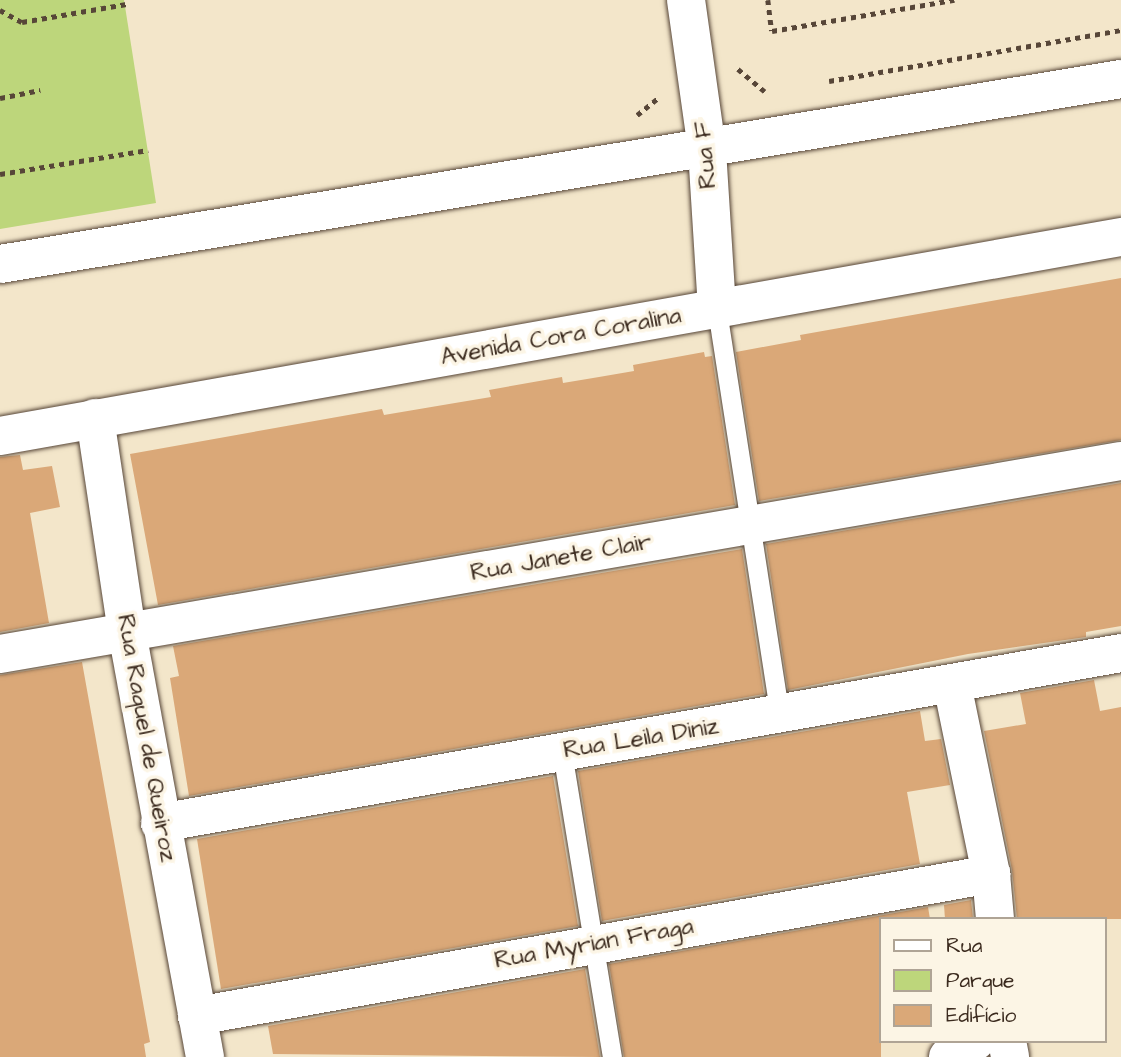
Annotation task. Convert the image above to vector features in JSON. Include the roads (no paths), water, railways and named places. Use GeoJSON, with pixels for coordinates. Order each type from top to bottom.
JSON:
{"type":"FeatureCollection","features":[{"type":"Feature","properties":{"kind":"street","name":"Rua F"},"geometry":{"type":"LineString","coordinates":[[686,0],[707,150],[717,310]]}},
{"type":"Feature","properties":{"kind":"street"},"geometry":{"type":"LineString","coordinates":[[0,264],[707,150],[1121,79]]}},
{"type":"Feature","properties":{"kind":"street","name":"Avenida Cora Coralina"},"geometry":{"type":"LineString","coordinates":[[0,436],[1121,237]]}},
{"type":"Feature","properties":{"kind":"street","name":"Rua Raquel de Queiroz"},"geometry":{"type":"LineString","coordinates":[[95,418],[127,632],[205,1057]]}},
{"type":"Feature","properties":{"kind":"street","name":"Rua Janete Clair"},"geometry":{"type":"LineString","coordinates":[[0,654],[1121,461]]}},
{"type":"Feature","properties":{"kind":"street","name":"Rua Leila Diniz"},"geometry":{"type":"LineString","coordinates":[[160,823],[780,716],[1121,653]]}},
{"type":"Feature","properties":{"kind":"street"},"geometry":{"type":"LineString","coordinates":[[952,684],[991,874],[995,917]]}},
{"type":"Feature","properties":{"kind":"street","name":"Rua Myrian Fraga"},"geometry":{"type":"LineString","coordinates":[[197,1016],[991,874]]}},
{"type":"Feature","properties":{"kind":"street"},"geometry":{"type":"LineString","coordinates":[[948,1057],[972,1043]]}},
{"type":"Feature","properties":{"kind":"lane"},"geometry":{"type":"LineString","coordinates":[[717,310],[780,716]]}},
{"type":"Feature","properties":{"kind":"lane"},"geometry":{"type":"LineString","coordinates":[[562,752],[612,1057]]}}]}
